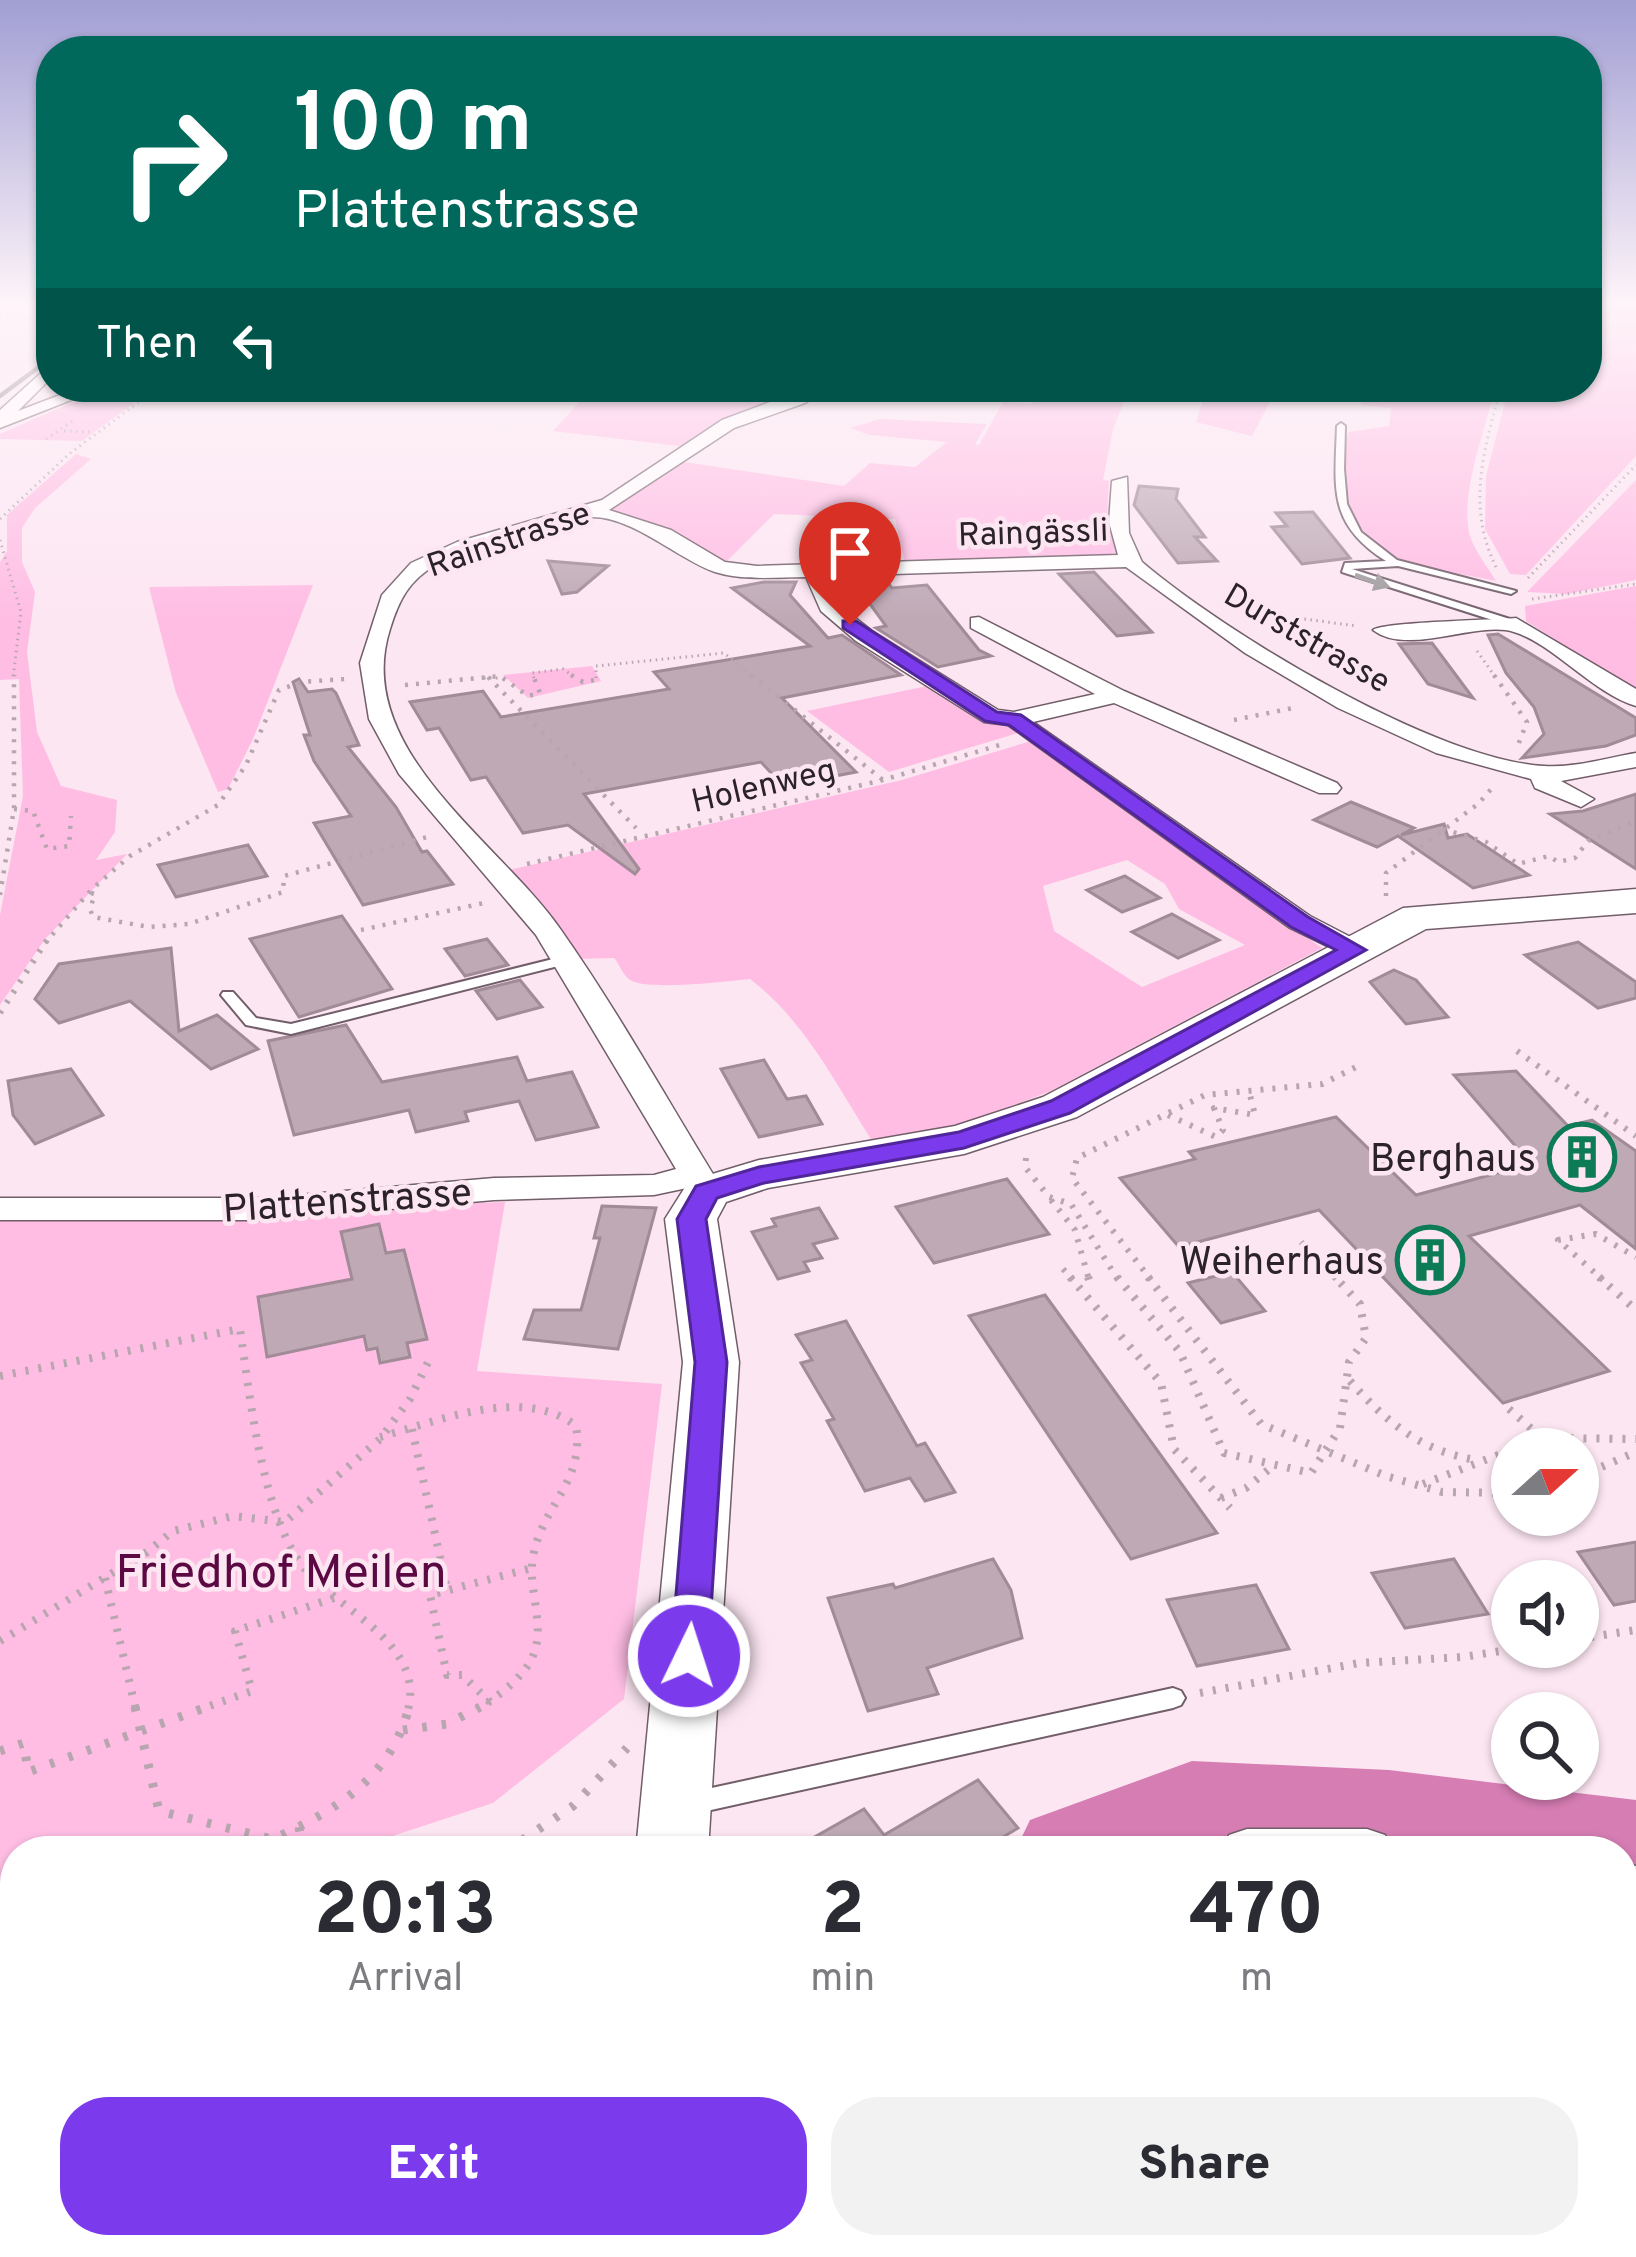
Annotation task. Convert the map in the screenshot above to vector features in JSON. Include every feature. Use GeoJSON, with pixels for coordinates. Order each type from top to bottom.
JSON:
{"type":"FeatureCollection","features":[{"type":"Feature","properties":{"kind":"street"},"geometry":{"type":"LineString","coordinates":[[0,421],[30,410]]}},
{"type":"Feature","properties":{"kind":"street","name":"Rainstrasse"},"geometry":{"type":"LineString","coordinates":[[700,1184],[565,960],[411,774],[364,683],[371,646],[392,596],[409,574],[462,549],[592,511],[662,472],[730,423],[769,410]]}},
{"type":"Feature","properties":{"kind":"street"},"geometry":{"type":"LineString","coordinates":[[1121,481],[1117,522],[1130,561]]}},
{"type":"Feature","properties":{"kind":"street","name":"Raingässli"},"geometry":{"type":"LineString","coordinates":[[592,511],[664,534],[720,567],[814,572],[1130,561]]}},
{"type":"Feature","properties":{"kind":"street","name":"Durststrasse"},"geometry":{"type":"LineString","coordinates":[[1130,561],[1224,632],[1342,699],[1439,744],[1542,774],[1636,760]]}},
{"type":"Feature","properties":{"kind":"street"},"geometry":{"type":"LineString","coordinates":[[814,572],[828,607],[864,636],[992,717],[1025,727],[1300,922],[1354,950]]}},
{"type":"Feature","properties":{"kind":"street"},"geometry":{"type":"LineString","coordinates":[[1511,595],[1508,612],[1516,624],[1636,699]]}},
{"type":"Feature","properties":{"kind":"street"},"geometry":{"type":"LineString","coordinates":[[979,623],[1116,697],[1328,788]]}},
{"type":"Feature","properties":{"kind":"street"},"geometry":{"type":"LineString","coordinates":[[1384,630],[1516,624]]}},
{"type":"Feature","properties":{"kind":"street"},"geometry":{"type":"LineString","coordinates":[[1025,727],[1116,697]]}},
{"type":"Feature","properties":{"kind":"street","name":"Durststrasse"},"geometry":{"type":"LineString","coordinates":[[1542,774],[1544,783],[1581,799]]}},
{"type":"Feature","properties":{"kind":"street","name":"Plattenstrasse"},"geometry":{"type":"LineString","coordinates":[[0,1209],[264,1209],[494,1189],[700,1184],[964,1139],[1060,1107],[1417,917],[1636,901]]}},
{"type":"Feature","properties":{"kind":"street"},"geometry":{"type":"LineString","coordinates":[[675,1829],[711,1362],[691,1219],[700,1184]]}},
{"type":"Feature","properties":{"kind":"lane"},"geometry":{"type":"LineString","coordinates":[[1341,426],[1340,509],[1365,546],[1398,562],[1511,595]]}},
{"type":"Feature","properties":{"kind":"lane"},"geometry":{"type":"LineString","coordinates":[[1398,562],[1349,565],[1346,570],[1516,624]]}},
{"type":"Feature","properties":{"kind":"lane"},"geometry":{"type":"LineString","coordinates":[[228,995],[262,1028],[291,1029],[565,960]]}},
{"type":"Feature","properties":{"kind":"lane"},"geometry":{"type":"LineString","coordinates":[[675,1829],[1173,1698]]}},
{"type":"Feature","properties":{"kind":"path"},"geometry":{"type":"LineString","coordinates":[[0,519],[127,410]]}},
{"type":"Feature","properties":{"kind":"path"},"geometry":{"type":"LineString","coordinates":[[1495,410],[1481,464],[1476,527],[1511,595]]}},
{"type":"Feature","properties":{"kind":"path"},"geometry":{"type":"LineString","coordinates":[[61,430],[96,433]]}},
{"type":"Feature","properties":{"kind":"path"},"geometry":{"type":"LineString","coordinates":[[1511,595],[1636,465]]}},
{"type":"Feature","properties":{"kind":"path"},"geometry":{"type":"LineString","coordinates":[[0,540],[21,612],[14,679],[14,808],[0,895]]}},
{"type":"Feature","properties":{"kind":"path"},"geometry":{"type":"LineString","coordinates":[[1511,595],[1568,596],[1636,584]]}},
{"type":"Feature","properties":{"kind":"path"},"geometry":{"type":"LineString","coordinates":[[1165,587],[1257,614],[1384,630]]}},
{"type":"Feature","properties":{"kind":"path"},"geometry":{"type":"LineString","coordinates":[[1417,917],[1386,903],[1386,873],[1484,799],[1508,766],[1527,722],[1472,641],[1480,629]]}},
{"type":"Feature","properties":{"kind":"path"},"geometry":{"type":"LineString","coordinates":[[0,1013],[45,945],[90,892],[129,856],[216,808],[246,766],[279,690],[301,682],[500,676],[528,696],[540,693],[532,673],[563,670],[583,682],[596,680],[596,666],[724,653],[883,780]]}},
{"type":"Feature","properties":{"kind":"path"},"geometry":{"type":"LineString","coordinates":[[488,677],[636,828]]}},
{"type":"Feature","properties":{"kind":"path"},"geometry":{"type":"LineString","coordinates":[[1189,728],[1342,699]]}},
{"type":"Feature","properties":{"kind":"path","name":"Holenweg"},"geometry":{"type":"LineString","coordinates":[[361,930],[502,884],[883,780],[1025,727]]}},
{"type":"Feature","properties":{"kind":"path"},"geometry":{"type":"LineString","coordinates":[[14,808],[33,811],[46,849],[69,846],[71,816]]}},
{"type":"Feature","properties":{"kind":"path"},"geometry":{"type":"LineString","coordinates":[[1444,829],[1486,842],[1519,864],[1549,856],[1558,862],[1575,859],[1588,841],[1633,822]]}},
{"type":"Feature","properties":{"kind":"path"},"geometry":{"type":"LineString","coordinates":[[90,892],[95,894],[90,908],[93,916],[118,917],[127,924],[181,925],[232,914],[283,892],[284,876],[446,833]]}},
{"type":"Feature","properties":{"kind":"path"},"geometry":{"type":"LineString","coordinates":[[1516,1051],[1636,1136]]}},
{"type":"Feature","properties":{"kind":"path"},"geometry":{"type":"LineString","coordinates":[[1360,1065],[1339,1081],[1311,1088],[1206,1095],[1077,1158],[1072,1178],[1261,1424],[1442,1492],[1491,1492]]}},
{"type":"Feature","properties":{"kind":"path"},"geometry":{"type":"LineString","coordinates":[[1166,1114],[1216,1137],[1223,1130],[1214,1108],[1255,1115],[1249,1091]]}},
{"type":"Feature","properties":{"kind":"path"},"geometry":{"type":"LineString","coordinates":[[1026,1158],[1025,1167],[1075,1230],[1091,1286]]}},
{"type":"Feature","properties":{"kind":"path"},"geometry":{"type":"LineString","coordinates":[[1049,1197],[1071,1204],[1126,1294],[1180,1352],[1224,1453],[1311,1473],[1340,1428],[1349,1362],[1366,1338],[1366,1322],[1360,1304],[1301,1242]]}},
{"type":"Feature","properties":{"kind":"path"},"geometry":{"type":"LineString","coordinates":[[1636,1257],[1596,1234],[1558,1240],[1636,1310]]}},
{"type":"Feature","properties":{"kind":"path"},"geometry":{"type":"LineString","coordinates":[[1063,1269],[1161,1384],[1174,1449],[1230,1508]]}},
{"type":"Feature","properties":{"kind":"path"},"geometry":{"type":"LineString","coordinates":[[0,1376],[239,1329],[256,1440],[299,1560],[388,1642],[407,1670],[411,1699],[403,1730],[369,1782],[327,1815],[279,1836]]}},
{"type":"Feature","properties":{"kind":"path"},"geometry":{"type":"LineString","coordinates":[[284,1522],[307,1494],[360,1458],[380,1436],[422,1381],[432,1354]]}},
{"type":"Feature","properties":{"kind":"path"},"geometry":{"type":"LineString","coordinates":[[1348,1378],[1378,1414],[1415,1444],[1448,1457],[1480,1461]]}},
{"type":"Feature","properties":{"kind":"path"},"geometry":{"type":"LineString","coordinates":[[380,1436],[521,1406],[542,1408],[575,1425],[580,1453],[538,1534],[532,1568],[539,1632],[534,1660],[520,1679],[490,1702],[435,1731],[403,1730]]}},
{"type":"Feature","properties":{"kind":"path"},"geometry":{"type":"LineString","coordinates":[[1509,1409],[1531,1428]]}},
{"type":"Feature","properties":{"kind":"path"},"geometry":{"type":"LineString","coordinates":[[412,1429],[447,1590]]}},
{"type":"Feature","properties":{"kind":"path"},"geometry":{"type":"LineString","coordinates":[[1599,1439],[1636,1439]]}},
{"type":"Feature","properties":{"kind":"path"},"geometry":{"type":"LineString","coordinates":[[1599,1468],[1636,1453]]}},
{"type":"Feature","properties":{"kind":"path"},"geometry":{"type":"LineString","coordinates":[[1420,1485],[1491,1457]]}},
{"type":"Feature","properties":{"kind":"path"},"geometry":{"type":"LineString","coordinates":[[1221,1498],[1246,1488],[1274,1465]]}},
{"type":"Feature","properties":{"kind":"path"},"geometry":{"type":"LineString","coordinates":[[0,1641],[172,1531],[233,1516],[284,1522]]}},
{"type":"Feature","properties":{"kind":"path"},"geometry":{"type":"LineString","coordinates":[[490,1702],[462,1676],[447,1675],[430,1595],[532,1568]]}},
{"type":"Feature","properties":{"kind":"path"},"geometry":{"type":"LineString","coordinates":[[104,1578],[160,1811],[260,1836]]}},
{"type":"Feature","properties":{"kind":"path"},"geometry":{"type":"LineString","coordinates":[[0,1751],[24,1743],[28,1772],[252,1691],[235,1631],[337,1597]]}},
{"type":"Feature","properties":{"kind":"path"},"geometry":{"type":"LineString","coordinates":[[1599,1636],[1636,1630]]}},
{"type":"Feature","properties":{"kind":"path"},"geometry":{"type":"LineString","coordinates":[[1173,1698],[1359,1663],[1491,1653]]}},
{"type":"Feature","properties":{"kind":"path"},"geometry":{"type":"LineString","coordinates":[[528,1836],[573,1806],[632,1741]]}},
{"type":"Feature","properties":{"kind":"path"},"geometry":{"type":"LineString","coordinates":[[299,1827],[300,1836]]}},
{"type":"Feature","properties":{"kind":"green space"},"geometry":{"type":"Polygon","coordinates":[[[54,410],[124,410],[82,441],[0,439],[0,434],[54,410]]]}},
{"type":"Feature","properties":{"kind":"green space"},"geometry":{"type":"Polygon","coordinates":[[[572,410],[766,410],[688,447],[553,431],[572,410]]]}},
{"type":"Feature","properties":{"kind":"green space"},"geometry":{"type":"Polygon","coordinates":[[[998,410],[1121,410],[1103,480],[1109,481],[1107,520],[1122,558],[905,564],[895,519],[774,514],[724,564],[666,529],[602,510],[684,462],[844,486],[870,463],[915,467],[947,442],[869,435],[850,428],[880,419],[987,424],[975,444],[979,445],[998,410]]]}},
{"type":"Feature","properties":{"kind":"green space"},"geometry":{"type":"Polygon","coordinates":[[[1200,410],[1266,410],[1252,436],[1196,422],[1200,410]]]}},
{"type":"Feature","properties":{"kind":"green space"},"geometry":{"type":"Polygon","coordinates":[[[1391,410],[1490,410],[1475,463],[1468,523],[1471,539],[1496,581],[1392,557],[1359,532],[1348,494],[1345,441],[1349,432],[1389,426],[1391,410]]]}},
{"type":"Feature","properties":{"kind":"green space"},"geometry":{"type":"Polygon","coordinates":[[[1503,410],[1636,410],[1636,456],[1526,575],[1510,574],[1485,529],[1486,476],[1503,410]]]}},
{"type":"Feature","properties":{"kind":"green space"},"geometry":{"type":"Polygon","coordinates":[[[76,454],[91,459],[35,508],[22,528],[22,562],[35,592],[27,652],[37,732],[61,786],[117,800],[115,832],[96,860],[127,854],[45,939],[0,1005],[0,915],[23,796],[19,679],[0,680],[0,562],[7,551],[7,515],[76,454]]]}},
{"type":"Feature","properties":{"kind":"green space"},"geometry":{"type":"Polygon","coordinates":[[[1636,480],[1636,580],[1567,594],[1527,592],[1636,480]]]}},
{"type":"Feature","properties":{"kind":"green space"},"geometry":{"type":"Polygon","coordinates":[[[313,585],[253,739],[228,789],[218,792],[176,693],[149,587],[313,585]]]}},
{"type":"Feature","properties":{"kind":"green space"},"geometry":{"type":"Polygon","coordinates":[[[1636,586],[1636,691],[1526,621],[1525,606],[1636,586]]]}},
{"type":"Feature","properties":{"kind":"green space"},"geometry":{"type":"Polygon","coordinates":[[[592,666],[601,681],[528,698],[503,675],[592,666]]]}},
{"type":"Feature","properties":{"kind":"green space"},"geometry":{"type":"Polygon","coordinates":[[[927,686],[986,723],[1008,726],[1018,733],[889,772],[807,711],[927,686]]]}},
{"type":"Feature","properties":{"kind":"green space"},"geometry":{"type":"Polygon","coordinates":[[[1031,741],[1322,948],[1051,1091],[959,1126],[872,1141],[803,1034],[750,979],[642,984],[629,979],[614,958],[576,959],[509,870],[902,780],[1031,741]],[[1127,860],[1043,886],[1054,931],[1142,987],[1245,945],[1179,909],[1165,884],[1127,860]]]}},
{"type":"Feature","properties":{"kind":"green space","name":"Friedhof Meilen"},"geometry":{"type":"Polygon","coordinates":[[[505,1202],[477,1371],[662,1384],[624,1699],[493,1803],[393,1836],[0,1836],[0,1219],[505,1202]]]}},
{"type":"Feature","properties":{"kind":"building"},"geometry":{"type":"Polygon","coordinates":[[[1139,486],[1178,489],[1176,499],[1205,537],[1195,537],[1217,561],[1178,563],[1134,505],[1139,486]]]}},
{"type":"Feature","properties":{"kind":"building"},"geometry":{"type":"Polygon","coordinates":[[[1313,512],[1350,558],[1302,564],[1272,527],[1287,526],[1276,513],[1313,512]]]}},
{"type":"Feature","properties":{"kind":"building"},"geometry":{"type":"Polygon","coordinates":[[[548,561],[608,566],[577,592],[562,594],[548,561]]]}},
{"type":"Feature","properties":{"kind":"building"},"geometry":{"type":"Polygon","coordinates":[[[1094,572],[1152,632],[1117,636],[1059,574],[1094,572]]]}},
{"type":"Feature","properties":{"kind":"building"},"geometry":{"type":"Polygon","coordinates":[[[796,582],[790,595],[828,638],[842,635],[901,675],[782,698],[856,772],[783,786],[761,762],[584,794],[639,869],[635,874],[568,825],[523,833],[486,777],[471,780],[439,728],[427,730],[410,702],[483,691],[501,717],[669,689],[654,672],[810,646],[732,588],[796,582]]]}},
{"type":"Feature","properties":{"kind":"building"},"geometry":{"type":"Polygon","coordinates":[[[888,583],[892,588],[927,585],[979,650],[991,656],[938,667],[876,628],[886,626],[857,586],[888,583]]]}},
{"type":"Feature","properties":{"kind":"building"},"geometry":{"type":"Polygon","coordinates":[[[1498,634],[1636,718],[1636,735],[1606,746],[1522,758],[1544,734],[1534,707],[1506,673],[1488,635],[1498,634]]]}},
{"type":"Feature","properties":{"kind":"building"},"geometry":{"type":"Polygon","coordinates":[[[1432,643],[1473,698],[1428,684],[1399,644],[1432,643]]]}},
{"type":"Feature","properties":{"kind":"building"},"geometry":{"type":"Polygon","coordinates":[[[299,679],[308,692],[332,689],[336,693],[359,745],[348,747],[396,807],[422,852],[427,851],[453,884],[363,905],[314,823],[351,816],[314,761],[304,735],[310,735],[293,682],[299,679]]]}},
{"type":"Feature","properties":{"kind":"building"},"geometry":{"type":"Polygon","coordinates":[[[1636,794],[1636,869],[1550,814],[1583,811],[1636,794]]]}},
{"type":"Feature","properties":{"kind":"building"},"geometry":{"type":"Polygon","coordinates":[[[1351,802],[1414,828],[1401,835],[1444,824],[1448,838],[1467,834],[1529,875],[1473,888],[1398,836],[1377,847],[1314,820],[1351,802]]]}},
{"type":"Feature","properties":{"kind":"building"},"geometry":{"type":"Polygon","coordinates":[[[248,845],[267,876],[176,897],[158,865],[248,845]]]}},
{"type":"Feature","properties":{"kind":"building"},"geometry":{"type":"Polygon","coordinates":[[[1125,876],[1160,898],[1122,912],[1087,890],[1125,876]]]}},
{"type":"Feature","properties":{"kind":"building"},"geometry":{"type":"Polygon","coordinates":[[[1172,914],[1219,940],[1178,958],[1132,932],[1172,914]]]}},
{"type":"Feature","properties":{"kind":"building"},"geometry":{"type":"Polygon","coordinates":[[[342,916],[392,989],[299,1017],[250,939],[342,916]]]}},
{"type":"Feature","properties":{"kind":"building"},"geometry":{"type":"Polygon","coordinates":[[[487,939],[508,965],[465,976],[445,949],[487,939]]]}},
{"type":"Feature","properties":{"kind":"building"},"geometry":{"type":"Polygon","coordinates":[[[1578,942],[1636,982],[1636,998],[1598,1008],[1525,955],[1578,942]]]}},
{"type":"Feature","properties":{"kind":"building"},"geometry":{"type":"Polygon","coordinates":[[[171,948],[179,1031],[217,1015],[258,1049],[211,1069],[130,1001],[59,1023],[35,999],[59,964],[171,948]]]}},
{"type":"Feature","properties":{"kind":"building"},"geometry":{"type":"Polygon","coordinates":[[[1394,970],[1416,980],[1448,1017],[1406,1024],[1370,982],[1394,970]]]}},
{"type":"Feature","properties":{"kind":"building"},"geometry":{"type":"Polygon","coordinates":[[[520,980],[542,1007],[497,1019],[476,991],[520,980]]]}},
{"type":"Feature","properties":{"kind":"building"},"geometry":{"type":"Polygon","coordinates":[[[346,1025],[382,1082],[517,1057],[527,1081],[572,1072],[598,1127],[536,1140],[519,1101],[465,1112],[468,1121],[416,1132],[409,1110],[294,1135],[268,1041],[346,1025]]]}},
{"type":"Feature","properties":{"kind":"building"},"geometry":{"type":"Polygon","coordinates":[[[764,1060],[787,1099],[806,1096],[822,1124],[759,1137],[721,1069],[764,1060]]]}},
{"type":"Feature","properties":{"kind":"building"},"geometry":{"type":"Polygon","coordinates":[[[71,1069],[103,1115],[35,1144],[13,1115],[8,1081],[71,1069]]]}},
{"type":"Feature","properties":{"kind":"building","name":"Weiherhaus"},"geometry":{"type":"Polygon","coordinates":[[[1516,1071],[1568,1126],[1592,1120],[1636,1151],[1636,1249],[1580,1205],[1469,1236],[1609,1371],[1503,1403],[1319,1210],[1179,1247],[1120,1178],[1195,1159],[1189,1152],[1336,1117],[1416,1195],[1531,1164],[1454,1075],[1516,1071]]]}},
{"type":"Feature","properties":{"kind":"building"},"geometry":{"type":"Polygon","coordinates":[[[1007,1179],[1049,1234],[934,1263],[896,1207],[1007,1179]]]}},
{"type":"Feature","properties":{"kind":"building"},"geometry":{"type":"Polygon","coordinates":[[[602,1206],[656,1208],[618,1349],[524,1339],[534,1310],[581,1310],[600,1238],[594,1238],[602,1206]]]}},
{"type":"Feature","properties":{"kind":"building"},"geometry":{"type":"Polygon","coordinates":[[[819,1208],[837,1238],[813,1244],[822,1258],[804,1262],[809,1271],[778,1279],[752,1232],[776,1226],[772,1219],[819,1208]]]}},
{"type":"Feature","properties":{"kind":"building"},"geometry":{"type":"Polygon","coordinates":[[[379,1224],[386,1253],[404,1250],[427,1339],[407,1343],[410,1357],[380,1363],[377,1348],[367,1350],[364,1336],[267,1357],[258,1297],[352,1279],[341,1232],[379,1224]]]}},
{"type":"Feature","properties":{"kind":"building"},"geometry":{"type":"Polygon","coordinates":[[[1232,1272],[1265,1311],[1221,1323],[1188,1283],[1232,1272]]]}},
{"type":"Feature","properties":{"kind":"building"},"geometry":{"type":"Polygon","coordinates":[[[1045,1295],[1217,1533],[1131,1559],[969,1316],[1045,1295]]]}},
{"type":"Feature","properties":{"kind":"building"},"geometry":{"type":"Polygon","coordinates":[[[846,1321],[917,1446],[925,1443],[955,1492],[925,1501],[910,1478],[865,1491],[827,1421],[834,1419],[801,1363],[812,1360],[796,1335],[846,1321]]]}},
{"type":"Feature","properties":{"kind":"building"},"geometry":{"type":"Polygon","coordinates":[[[1636,1542],[1636,1601],[1614,1605],[1599,1583],[1599,1560],[1583,1560],[1578,1552],[1636,1542]]]}},
{"type":"Feature","properties":{"kind":"building"},"geometry":{"type":"Polygon","coordinates":[[[993,1559],[1011,1590],[1022,1638],[927,1668],[938,1694],[868,1711],[828,1598],[893,1584],[895,1588],[993,1559]]]}},
{"type":"Feature","properties":{"kind":"building"},"geometry":{"type":"Polygon","coordinates":[[[1454,1559],[1488,1614],[1405,1628],[1372,1573],[1454,1559]]]}},
{"type":"Feature","properties":{"kind":"building"},"geometry":{"type":"Polygon","coordinates":[[[1256,1585],[1289,1649],[1197,1666],[1167,1600],[1256,1585]]]}},
{"type":"Feature","properties":{"kind":"building"},"geometry":{"type":"Polygon","coordinates":[[[978,1780],[1018,1828],[1005,1836],[816,1836],[864,1809],[884,1835],[978,1780]]]}},
{"type":"Feature","properties":{"kind":"waterway"},"geometry":{"type":"LineString","coordinates":[[1105,1836],[1192,1803],[1389,1813],[1572,1836]]}},
{"type":"Feature","properties":{"kind":"place","name":"Berghaus"},"geometry":{"type":"Point","coordinates":[1582,1157]}},
{"type":"Feature","properties":{"kind":"place","name":"Weiherhaus"},"geometry":{"type":"Point","coordinates":[1430,1260]}},
{"type":"Feature","properties":{"kind":"route"},"geometry":{"type":"LineString","coordinates":[[689,1656],[711,1362],[691,1219],[706,1192],[759,1175],[964,1139],[1060,1107],[1354,950],[1300,922],[1014,719],[992,717],[850,625]]}}]}
